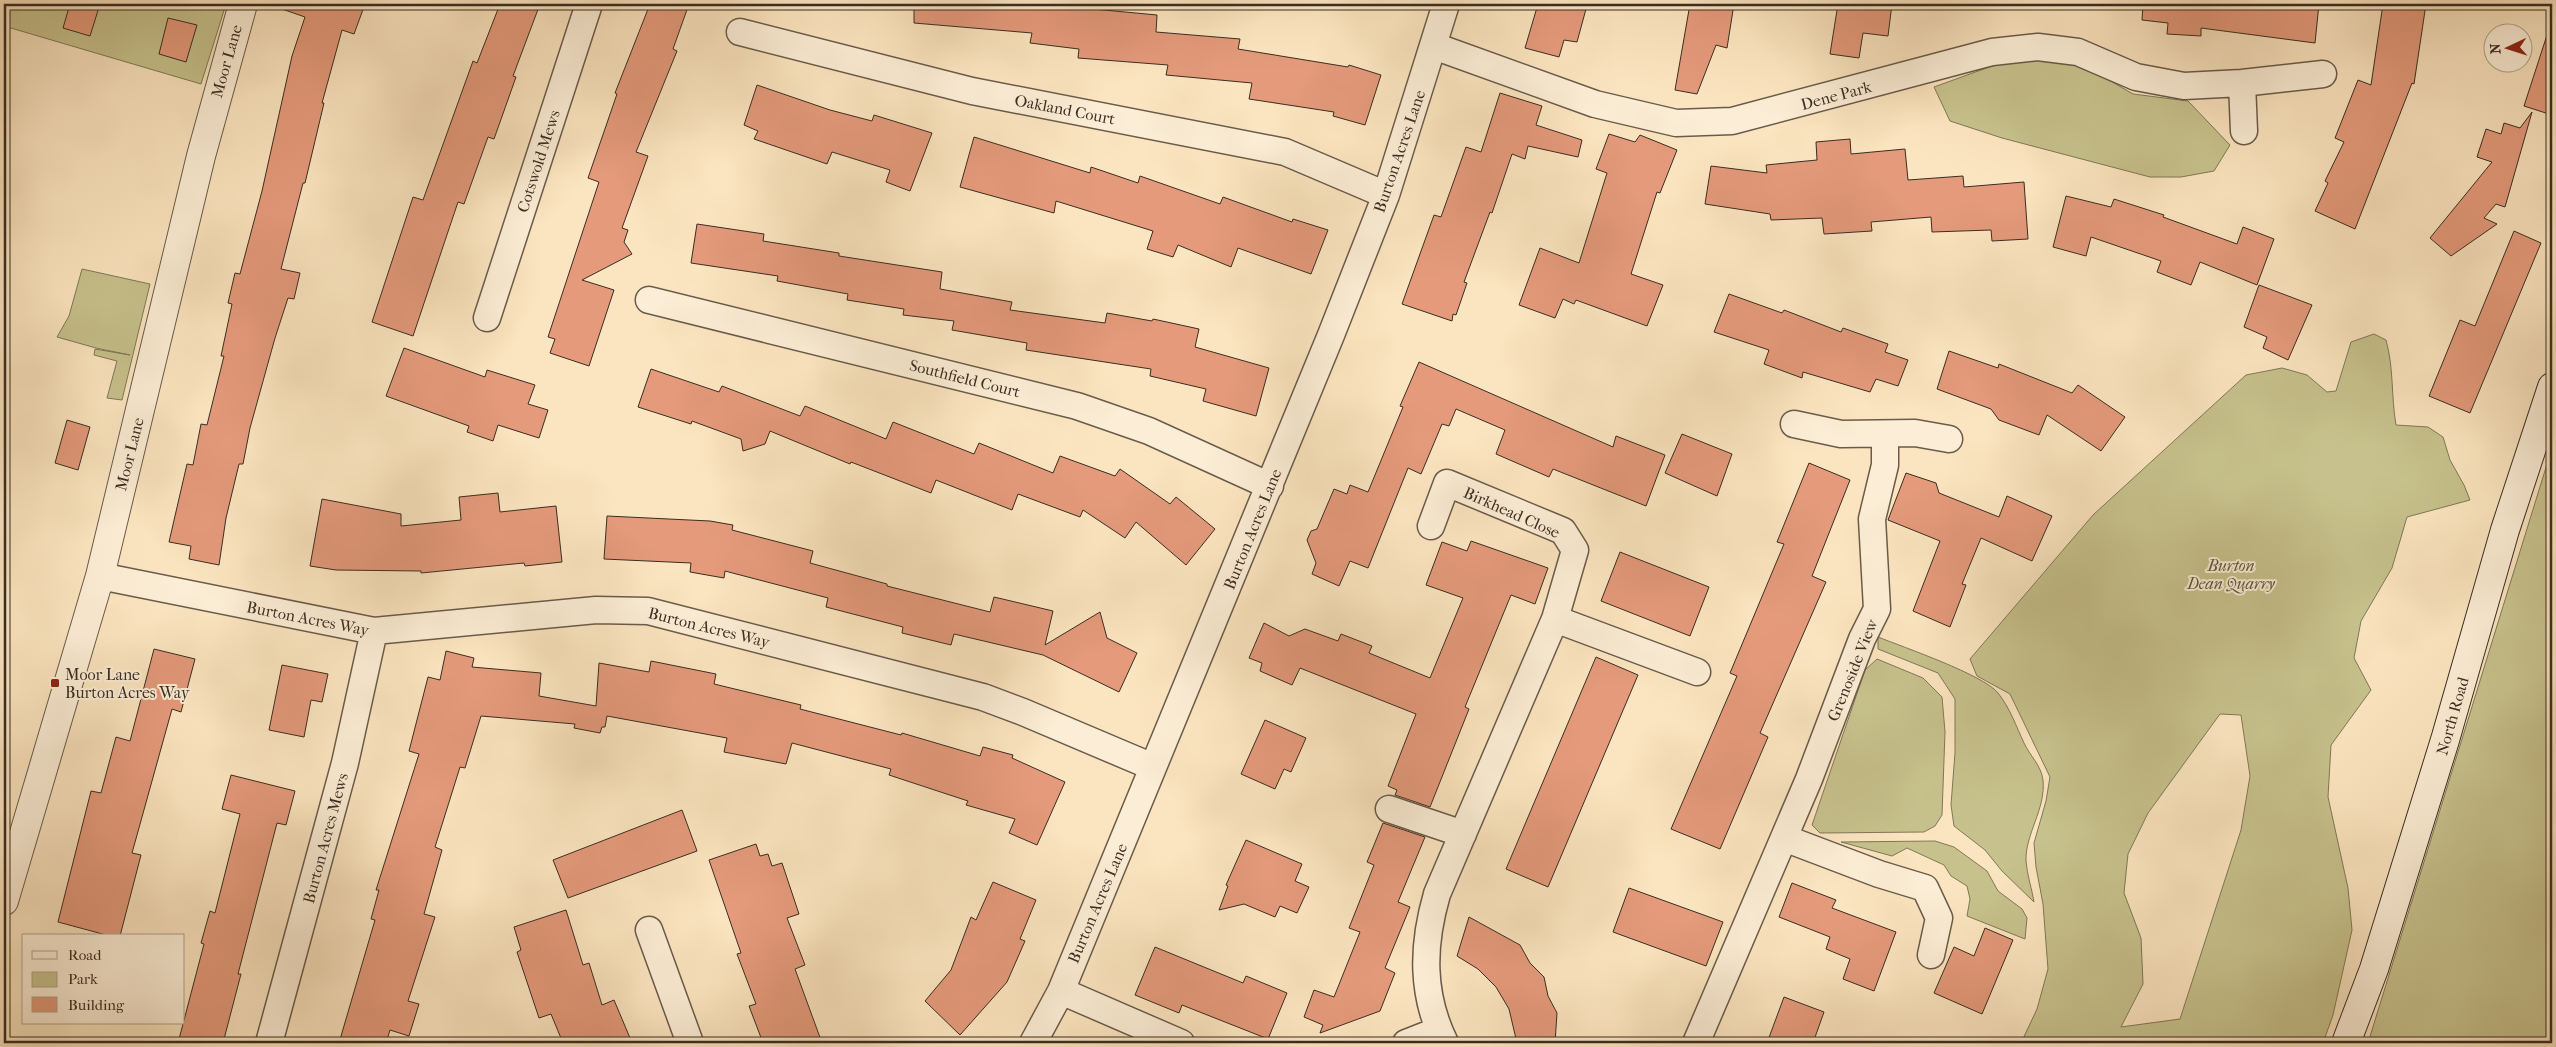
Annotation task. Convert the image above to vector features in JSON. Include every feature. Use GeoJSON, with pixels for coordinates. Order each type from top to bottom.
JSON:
{"type":"FeatureCollection","features":[{"type":"Feature","properties":{"kind":"street","name":"Moor Lane"},"geometry":{"type":"LineString","coordinates":[[4,901],[100,576],[204,146],[243,4]]}},
{"type":"Feature","properties":{"kind":"street","name":"Cotswold Mews"},"geometry":{"type":"LineString","coordinates":[[488,318],[589,4]]}},
{"type":"Feature","properties":{"kind":"street","name":"Burton Acres Lane"},"geometry":{"type":"LineString","coordinates":[[1033,1043],[1060,991],[1154,767],[1270,486],[1386,195],[1446,4]]}},
{"type":"Feature","properties":{"kind":"street","name":"Oakland Court"},"geometry":{"type":"LineString","coordinates":[[740,32],[972,91],[1285,152],[1386,195]]}},
{"type":"Feature","properties":{"kind":"street","name":"Dene Park"},"geometry":{"type":"LineString","coordinates":[[1434,46],[1595,104],[1676,123],[1732,121],[1992,52],[2038,48],[2078,52],[2136,77],[2184,86],[2242,83],[2322,74]]}},
{"type":"Feature","properties":{"kind":"street"},"geometry":{"type":"LineString","coordinates":[[2242,83],[2244,131]]}},
{"type":"Feature","properties":{"kind":"street","name":"Southfield Court"},"geometry":{"type":"LineString","coordinates":[[649,300],[1077,406],[1149,431],[1270,486]]}},
{"type":"Feature","properties":{"kind":"street","name":"North Road"},"geometry":{"type":"LineString","coordinates":[[2346,1043],[2374,968],[2446,740],[2505,530],[2552,387]]}},
{"type":"Feature","properties":{"kind":"street"},"geometry":{"type":"LineString","coordinates":[[1794,424],[1841,434],[1885,435],[1915,433],[1949,439]]}},
{"type":"Feature","properties":{"kind":"street","name":"Grenoside View"},"geometry":{"type":"LineString","coordinates":[[1696,1043],[1784,838],[1862,639],[1877,609],[1872,519],[1885,465],[1885,435]]}},
{"type":"Feature","properties":{"kind":"street","name":"Birkhead Close"},"geometry":{"type":"LineString","coordinates":[[1406,1043],[1442,1037],[1427,985],[1425,948],[1429,921],[1437,894],[1554,619],[1576,550],[1563,531],[1447,483],[1431,526]]}},
{"type":"Feature","properties":{"kind":"street","name":"Burton Acres Way"},"geometry":{"type":"LineString","coordinates":[[100,576],[374,631],[596,610],[648,611],[983,698],[1023,712],[1154,767]]}},
{"type":"Feature","properties":{"kind":"street"},"geometry":{"type":"LineString","coordinates":[[1554,619],[1698,672]]}},
{"type":"Feature","properties":{"kind":"street","name":"Burton Acres Mews"},"geometry":{"type":"LineString","coordinates":[[269,1043],[346,763],[374,631]]}},
{"type":"Feature","properties":{"kind":"street"},"geometry":{"type":"LineString","coordinates":[[1389,809],[1462,834]]}},
{"type":"Feature","properties":{"kind":"street"},"geometry":{"type":"LineString","coordinates":[[1784,838],[1879,874],[1924,888],[1939,918],[1931,955]]}},
{"type":"Feature","properties":{"kind":"street"},"geometry":{"type":"LineString","coordinates":[[649,930],[690,1043]]}},
{"type":"Feature","properties":{"kind":"street"},"geometry":{"type":"LineString","coordinates":[[1060,991],[1181,1043]]}},
{"type":"Feature","properties":{"kind":"green space"},"geometry":{"type":"Polygon","coordinates":[[[4,4],[226,4],[201,84],[4,26],[4,4]]]}},
{"type":"Feature","properties":{"kind":"green space"},"geometry":{"type":"Polygon","coordinates":[[[2047,57],[2083,65],[2133,94],[2188,101],[2230,145],[2214,171],[2181,177],[2150,177],[2002,138],[1950,121],[1934,87],[1992,66],[2047,57]]]}},
{"type":"Feature","properties":{"kind":"green space"},"geometry":{"type":"Polygon","coordinates":[[[82,269],[150,284],[122,400],[107,398],[117,361],[94,355],[95,349],[130,355],[57,337],[69,316],[82,269]]]}},
{"type":"Feature","properties":{"kind":"green space","name":"Burton Dean Quarry"},"geometry":{"type":"Polygon","coordinates":[[[2374,334],[2386,340],[2389,351],[2396,425],[2428,427],[2443,437],[2450,460],[2470,500],[2407,517],[2392,568],[2361,621],[2354,658],[2371,690],[2331,745],[2328,797],[2348,888],[2352,930],[2333,1015],[2323,1043],[2021,1043],[2037,1009],[2048,969],[2043,904],[2036,867],[2034,843],[2046,801],[2050,777],[2010,694],[1977,676],[1970,659],[2093,515],[2246,375],[2282,368],[2307,375],[2327,392],[2336,391],[2351,342],[2374,334]],[[2220,714],[2148,813],[2128,854],[2124,893],[2141,938],[2143,984],[2121,1027],[2180,1019],[2241,830],[2250,776],[2241,715],[2220,714]]]}},
{"type":"Feature","properties":{"kind":"green space"},"geometry":{"type":"Polygon","coordinates":[[[2552,448],[2552,1043],[2368,1043],[2552,448]]]}},
{"type":"Feature","properties":{"kind":"green space"},"geometry":{"type":"Polygon","coordinates":[[[1878,637],[1977,678],[1998,693],[2006,705],[2026,748],[2040,770],[2043,780],[2039,811],[2029,841],[2026,861],[2034,902],[2002,871],[1985,850],[1954,826],[1951,805],[1955,753],[1955,699],[1938,673],[1878,649],[1878,637]]]}},
{"type":"Feature","properties":{"kind":"green space"},"geometry":{"type":"Polygon","coordinates":[[[1877,659],[1923,678],[1942,697],[1945,732],[1942,815],[1935,826],[1924,832],[1820,833],[1812,825],[1865,670],[1877,659]]]}},
{"type":"Feature","properties":{"kind":"green space"},"geometry":{"type":"Polygon","coordinates":[[[1935,841],[1954,847],[1987,871],[1998,891],[2022,909],[2027,918],[2025,939],[1967,916],[1970,899],[1967,886],[1951,876],[1944,865],[1907,848],[1892,856],[1841,842],[1935,841]]]}},
{"type":"Feature","properties":{"kind":"building"},"geometry":{"type":"Polygon","coordinates":[[[70,4],[100,4],[90,36],[63,28],[70,4]]]}},
{"type":"Feature","properties":{"kind":"building"},"geometry":{"type":"Polygon","coordinates":[[[280,4],[365,4],[354,34],[342,30],[322,103],[324,103],[305,183],[303,183],[281,269],[300,273],[294,299],[288,298],[275,338],[250,428],[243,464],[239,464],[226,518],[219,565],[189,559],[191,546],[169,542],[187,464],[193,465],[201,424],[207,425],[224,356],[221,356],[232,304],[228,303],[235,273],[240,274],[262,191],[292,56],[305,17],[279,8],[280,4]]]}},
{"type":"Feature","properties":{"kind":"building"},"geometry":{"type":"Polygon","coordinates":[[[500,4],[540,4],[513,76],[516,77],[494,139],[488,137],[464,204],[458,202],[413,336],[372,322],[413,197],[423,200],[473,61],[477,63],[500,4]]]}},
{"type":"Feature","properties":{"kind":"building"},"geometry":{"type":"Polygon","coordinates":[[[650,4],[689,4],[673,49],[677,51],[636,152],[648,156],[622,228],[628,230],[624,242],[632,254],[582,280],[614,290],[589,366],[550,353],[555,339],[548,337],[599,182],[588,178],[617,94],[615,93],[650,4]]]}},
{"type":"Feature","properties":{"kind":"building"},"geometry":{"type":"Polygon","coordinates":[[[914,4],[1073,4],[1072,7],[1157,15],[1156,32],[1240,39],[1238,49],[1348,67],[1349,65],[1381,75],[1365,125],[1333,116],[1334,112],[1249,99],[1252,83],[1166,75],[1168,65],[1078,58],[1079,49],[1030,43],[1032,33],[914,23],[914,4]]]}},
{"type":"Feature","properties":{"kind":"building"},"geometry":{"type":"Polygon","coordinates":[[[1538,4],[1566,4],[1586,9],[1577,42],[1564,40],[1559,57],[1525,48],[1538,4]]]}},
{"type":"Feature","properties":{"kind":"building"},"geometry":{"type":"Polygon","coordinates":[[[1690,4],[1734,4],[1727,48],[1716,45],[1697,94],[1675,90],[1690,4]]]}},
{"type":"Feature","properties":{"kind":"building"},"geometry":{"type":"Polygon","coordinates":[[[1838,4],[1892,4],[1888,36],[1863,33],[1859,58],[1830,54],[1838,4]]]}},
{"type":"Feature","properties":{"kind":"building"},"geometry":{"type":"Polygon","coordinates":[[[2143,4],[2319,4],[2315,43],[2201,28],[2201,36],[2167,34],[2168,23],[2142,20],[2143,4]]]}},
{"type":"Feature","properties":{"kind":"building"},"geometry":{"type":"Polygon","coordinates":[[[2383,4],[2426,4],[2414,84],[2412,83],[2355,229],[2315,211],[2328,183],[2325,181],[2344,142],[2335,138],[2358,80],[2371,85],[2383,4]]]}},
{"type":"Feature","properties":{"kind":"building"},"geometry":{"type":"Polygon","coordinates":[[[168,18],[197,25],[186,62],[159,54],[168,18]]]}},
{"type":"Feature","properties":{"kind":"building"},"geometry":{"type":"Polygon","coordinates":[[[2547,35],[2552,36],[2552,115],[2524,106],[2547,35]]]}},
{"type":"Feature","properties":{"kind":"building"},"geometry":{"type":"Polygon","coordinates":[[[757,85],[830,110],[872,121],[874,115],[932,133],[910,191],[886,182],[890,170],[832,152],[827,164],[754,139],[758,131],[744,125],[757,85]]]}},
{"type":"Feature","properties":{"kind":"building"},"geometry":{"type":"Polygon","coordinates":[[[1500,93],[1542,106],[1536,125],[1582,140],[1578,157],[1528,146],[1525,159],[1512,154],[1492,213],[1490,212],[1464,282],[1467,283],[1456,315],[1453,314],[1452,321],[1402,304],[1434,215],[1441,217],[1466,147],[1481,152],[1500,93]]]}},
{"type":"Feature","properties":{"kind":"building"},"geometry":{"type":"Polygon","coordinates":[[[2532,112],[2505,207],[2496,204],[2484,218],[2497,224],[2451,256],[2430,238],[2492,162],[2477,157],[2486,129],[2501,134],[2504,123],[2520,128],[2532,112]]]}},
{"type":"Feature","properties":{"kind":"building"},"geometry":{"type":"Polygon","coordinates":[[[1609,134],[1635,142],[1640,135],[1677,150],[1660,193],[1657,192],[1631,274],[1663,285],[1647,326],[1576,300],[1574,304],[1563,299],[1555,318],[1519,305],[1540,248],[1579,263],[1607,173],[1596,169],[1609,134]]]}},
{"type":"Feature","properties":{"kind":"building"},"geometry":{"type":"Polygon","coordinates":[[[974,137],[1090,173],[1091,167],[1138,183],[1140,176],[1220,204],[1223,197],[1292,222],[1293,219],[1328,230],[1311,274],[1238,248],[1231,267],[1178,245],[1173,257],[1147,249],[1153,231],[1056,201],[1054,213],[960,187],[974,137]]]}},
{"type":"Feature","properties":{"kind":"building"},"geometry":{"type":"Polygon","coordinates":[[[1850,139],[1851,154],[1905,149],[1908,180],[1963,176],[1964,187],[2024,182],[2028,239],[1992,241],[1991,230],[1932,232],[1931,217],[1871,222],[1872,231],[1824,234],[1822,218],[1771,220],[1770,214],[1705,204],[1711,166],[1767,173],[1766,165],[1817,160],[1816,142],[1850,139]]]}},
{"type":"Feature","properties":{"kind":"building"},"geometry":{"type":"Polygon","coordinates":[[[2066,196],[2111,207],[2114,199],[2164,215],[2163,217],[2237,244],[2243,227],[2274,239],[2257,285],[2200,262],[2191,285],[2157,272],[2161,261],[2091,237],[2086,256],[2053,247],[2066,196]]]}},
{"type":"Feature","properties":{"kind":"building"},"geometry":{"type":"Polygon","coordinates":[[[697,224],[764,234],[763,241],[839,253],[839,256],[942,272],[940,289],[1012,302],[1010,310],[1105,323],[1107,313],[1152,321],[1153,319],[1199,329],[1195,347],[1269,368],[1256,416],[1203,401],[1206,389],[1150,376],[1151,369],[1026,350],[1027,343],[952,330],[954,321],[903,315],[904,309],[847,300],[848,294],[777,281],[778,276],[691,263],[697,224]]]}},
{"type":"Feature","properties":{"kind":"building"},"geometry":{"type":"Polygon","coordinates":[[[2514,231],[2541,243],[2470,413],[2429,396],[2460,320],[2475,326],[2514,231]]]}},
{"type":"Feature","properties":{"kind":"building"},"geometry":{"type":"Polygon","coordinates":[[[2259,285],[2312,305],[2288,360],[2263,348],[2267,337],[2244,327],[2259,285]]]}},
{"type":"Feature","properties":{"kind":"building"},"geometry":{"type":"Polygon","coordinates":[[[1729,294],[1782,313],[1784,310],[1841,332],[1843,328],[1888,344],[1885,352],[1908,360],[1898,386],[1876,379],[1870,392],[1803,372],[1802,378],[1764,364],[1769,350],[1714,332],[1729,294]]]}},
{"type":"Feature","properties":{"kind":"building"},"geometry":{"type":"Polygon","coordinates":[[[404,348],[485,377],[487,370],[535,385],[528,404],[548,410],[539,438],[498,425],[493,441],[467,432],[469,426],[386,396],[404,348]]]}},
{"type":"Feature","properties":{"kind":"building"},"geometry":{"type":"Polygon","coordinates":[[[1949,351],[1998,368],[1999,364],[2072,393],[2078,385],[2125,417],[2101,451],[2047,415],[2039,435],[1999,420],[1991,409],[1937,389],[1949,351]]]}},
{"type":"Feature","properties":{"kind":"building"},"geometry":{"type":"Polygon","coordinates":[[[1419,362],[1613,447],[1616,436],[1665,455],[1646,506],[1553,469],[1549,477],[1496,454],[1505,430],[1456,409],[1449,426],[1442,424],[1421,474],[1408,468],[1368,568],[1350,561],[1339,586],[1312,574],[1316,563],[1307,540],[1311,531],[1317,529],[1334,489],[1347,494],[1350,485],[1368,492],[1403,407],[1400,406],[1419,362]]]}},
{"type":"Feature","properties":{"kind":"building"},"geometry":{"type":"Polygon","coordinates":[[[651,369],[719,392],[722,386],[800,416],[805,406],[886,439],[893,422],[974,454],[979,443],[1053,473],[1060,456],[1115,476],[1120,469],[1170,504],[1176,497],[1215,529],[1186,565],[1136,522],[1125,538],[1083,510],[1080,517],[1018,494],[1012,510],[936,480],[931,493],[851,462],[850,464],[770,431],[765,444],[743,451],[741,439],[692,421],[691,424],[638,407],[651,369]]]}},
{"type":"Feature","properties":{"kind":"building"},"geometry":{"type":"Polygon","coordinates":[[[67,420],[90,427],[78,470],[55,463],[67,420]]]}},
{"type":"Feature","properties":{"kind":"building"},"geometry":{"type":"Polygon","coordinates":[[[1682,434],[1732,454],[1717,496],[1665,473],[1682,434]]]}},
{"type":"Feature","properties":{"kind":"building"},"geometry":{"type":"Polygon","coordinates":[[[1809,463],[1850,480],[1812,576],[1826,582],[1760,733],[1768,737],[1720,849],[1671,829],[1737,676],[1730,673],[1784,544],[1777,542],[1809,463]]]}},
{"type":"Feature","properties":{"kind":"building"},"geometry":{"type":"Polygon","coordinates":[[[1906,473],[1936,483],[1939,493],[1999,517],[2007,496],[2052,516],[2032,561],[1981,538],[1962,584],[1966,585],[1950,627],[1913,611],[1940,541],[1888,520],[1906,473]]]}},
{"type":"Feature","properties":{"kind":"building"},"geometry":{"type":"Polygon","coordinates":[[[498,493],[500,512],[556,506],[562,562],[525,566],[524,563],[421,573],[421,571],[336,570],[310,566],[322,499],[401,514],[401,526],[461,520],[459,497],[498,493]]]}},
{"type":"Feature","properties":{"kind":"building"},"geometry":{"type":"Polygon","coordinates":[[[607,516],[710,521],[733,525],[732,530],[813,551],[810,563],[887,584],[887,586],[990,612],[994,597],[1053,611],[1045,645],[1100,612],[1107,638],[1137,653],[1119,692],[1043,655],[954,634],[951,645],[902,633],[903,627],[826,607],[828,598],[725,571],[724,578],[690,572],[691,563],[604,559],[607,516]]]}},
{"type":"Feature","properties":{"kind":"building"},"geometry":{"type":"Polygon","coordinates":[[[1471,541],[1548,568],[1535,604],[1511,595],[1465,707],[1469,709],[1430,807],[1395,795],[1397,790],[1388,786],[1416,714],[1300,668],[1292,685],[1260,671],[1262,663],[1249,658],[1264,623],[1289,636],[1305,629],[1338,641],[1341,634],[1372,646],[1369,653],[1430,678],[1463,598],[1426,585],[1442,542],[1467,551],[1471,541]]]}},
{"type":"Feature","properties":{"kind":"building"},"geometry":{"type":"Polygon","coordinates":[[[1620,552],[1709,587],[1690,636],[1601,601],[1620,552]]]}},
{"type":"Feature","properties":{"kind":"building"},"geometry":{"type":"Polygon","coordinates":[[[154,649],[195,659],[181,712],[172,709],[132,853],[141,855],[121,934],[103,934],[58,922],[91,791],[101,793],[116,737],[130,741],[154,649]]]}},
{"type":"Feature","properties":{"kind":"building"},"geometry":{"type":"Polygon","coordinates":[[[446,651],[474,658],[472,667],[541,673],[539,696],[596,706],[599,663],[649,672],[651,661],[716,674],[714,684],[801,705],[800,709],[901,735],[902,733],[980,756],[983,747],[1013,755],[1012,758],[1065,782],[1037,845],[1009,833],[1015,819],[966,805],[968,801],[889,775],[891,769],[792,743],[786,764],[724,752],[727,738],[607,716],[605,727],[602,727],[600,733],[574,728],[575,724],[481,716],[465,768],[460,767],[435,847],[442,850],[424,914],[435,917],[408,1001],[419,1004],[409,1036],[390,1030],[386,1043],[339,1043],[375,920],[371,919],[379,890],[376,890],[419,754],[409,751],[428,677],[440,680],[446,651]]]}},
{"type":"Feature","properties":{"kind":"building"},"geometry":{"type":"Polygon","coordinates":[[[1596,657],[1638,675],[1548,887],[1506,869],[1596,657]]]}},
{"type":"Feature","properties":{"kind":"building"},"geometry":{"type":"Polygon","coordinates":[[[282,665],[328,674],[322,702],[311,700],[304,737],[269,730],[282,665]]]}},
{"type":"Feature","properties":{"kind":"building"},"geometry":{"type":"Polygon","coordinates":[[[1265,720],[1306,738],[1291,772],[1284,769],[1275,789],[1241,774],[1265,720]]]}},
{"type":"Feature","properties":{"kind":"building"},"geometry":{"type":"Polygon","coordinates":[[[231,775],[295,791],[286,825],[277,823],[238,974],[241,974],[223,1043],[178,1043],[183,1024],[185,1024],[185,1016],[204,944],[201,943],[210,911],[215,913],[240,814],[222,809],[231,775]]]}},
{"type":"Feature","properties":{"kind":"building"},"geometry":{"type":"Polygon","coordinates":[[[682,810],[697,851],[568,898],[553,860],[682,810]]]}},
{"type":"Feature","properties":{"kind":"building"},"geometry":{"type":"Polygon","coordinates":[[[1383,823],[1425,837],[1398,902],[1410,907],[1385,968],[1395,973],[1380,1011],[1320,1033],[1323,1025],[1304,1017],[1314,990],[1334,997],[1360,932],[1349,928],[1374,865],[1367,862],[1383,823]]]}},
{"type":"Feature","properties":{"kind":"building"},"geometry":{"type":"Polygon","coordinates":[[[1246,840],[1302,864],[1295,881],[1309,887],[1297,913],[1280,906],[1275,917],[1244,904],[1219,910],[1228,886],[1226,885],[1246,840]]]}},
{"type":"Feature","properties":{"kind":"building"},"geometry":{"type":"Polygon","coordinates":[[[756,844],[760,856],[768,854],[772,866],[782,863],[799,914],[787,918],[805,965],[795,969],[822,1043],[763,1043],[749,1006],[756,1004],[737,954],[741,953],[709,860],[756,844]]]}},
{"type":"Feature","properties":{"kind":"building"},"geometry":{"type":"Polygon","coordinates":[[[993,882],[1036,900],[1020,939],[1025,941],[1007,982],[960,1035],[925,1001],[951,970],[971,917],[976,920],[993,882]]]}},
{"type":"Feature","properties":{"kind":"building"},"geometry":{"type":"Polygon","coordinates":[[[1792,883],[1836,900],[1832,908],[1896,932],[1874,991],[1843,979],[1850,959],[1826,949],[1830,937],[1779,917],[1792,883]]]}},
{"type":"Feature","properties":{"kind":"building"},"geometry":{"type":"Polygon","coordinates":[[[1629,888],[1723,922],[1706,966],[1613,932],[1629,888]]]}},
{"type":"Feature","properties":{"kind":"building"},"geometry":{"type":"Polygon","coordinates":[[[566,910],[583,965],[589,963],[602,1005],[614,1000],[630,1038],[616,1043],[563,1043],[551,1014],[539,1018],[517,952],[521,950],[514,927],[566,910]]]}},
{"type":"Feature","properties":{"kind":"building"},"geometry":{"type":"Polygon","coordinates":[[[1469,917],[1520,945],[1530,963],[1544,977],[1548,996],[1557,1013],[1555,1043],[1517,1043],[1509,1009],[1496,987],[1478,969],[1457,956],[1469,917]]]}},
{"type":"Feature","properties":{"kind":"building"},"geometry":{"type":"Polygon","coordinates":[[[1985,928],[2013,940],[1982,1014],[1934,993],[1954,947],[1974,956],[1985,928]]]}},
{"type":"Feature","properties":{"kind":"building"},"geometry":{"type":"Polygon","coordinates":[[[1155,947],[1243,983],[1246,976],[1287,993],[1268,1039],[1182,1005],[1179,1013],[1135,995],[1155,947]]]}},
{"type":"Feature","properties":{"kind":"building"},"geometry":{"type":"Polygon","coordinates":[[[1784,997],[1824,1012],[1813,1043],[1767,1043],[1784,997]]]}},
{"type":"Feature","properties":{"kind":"place","name":"Moor Lane Burton Acres Way"},"geometry":{"type":"Point","coordinates":[55,683]}}]}
